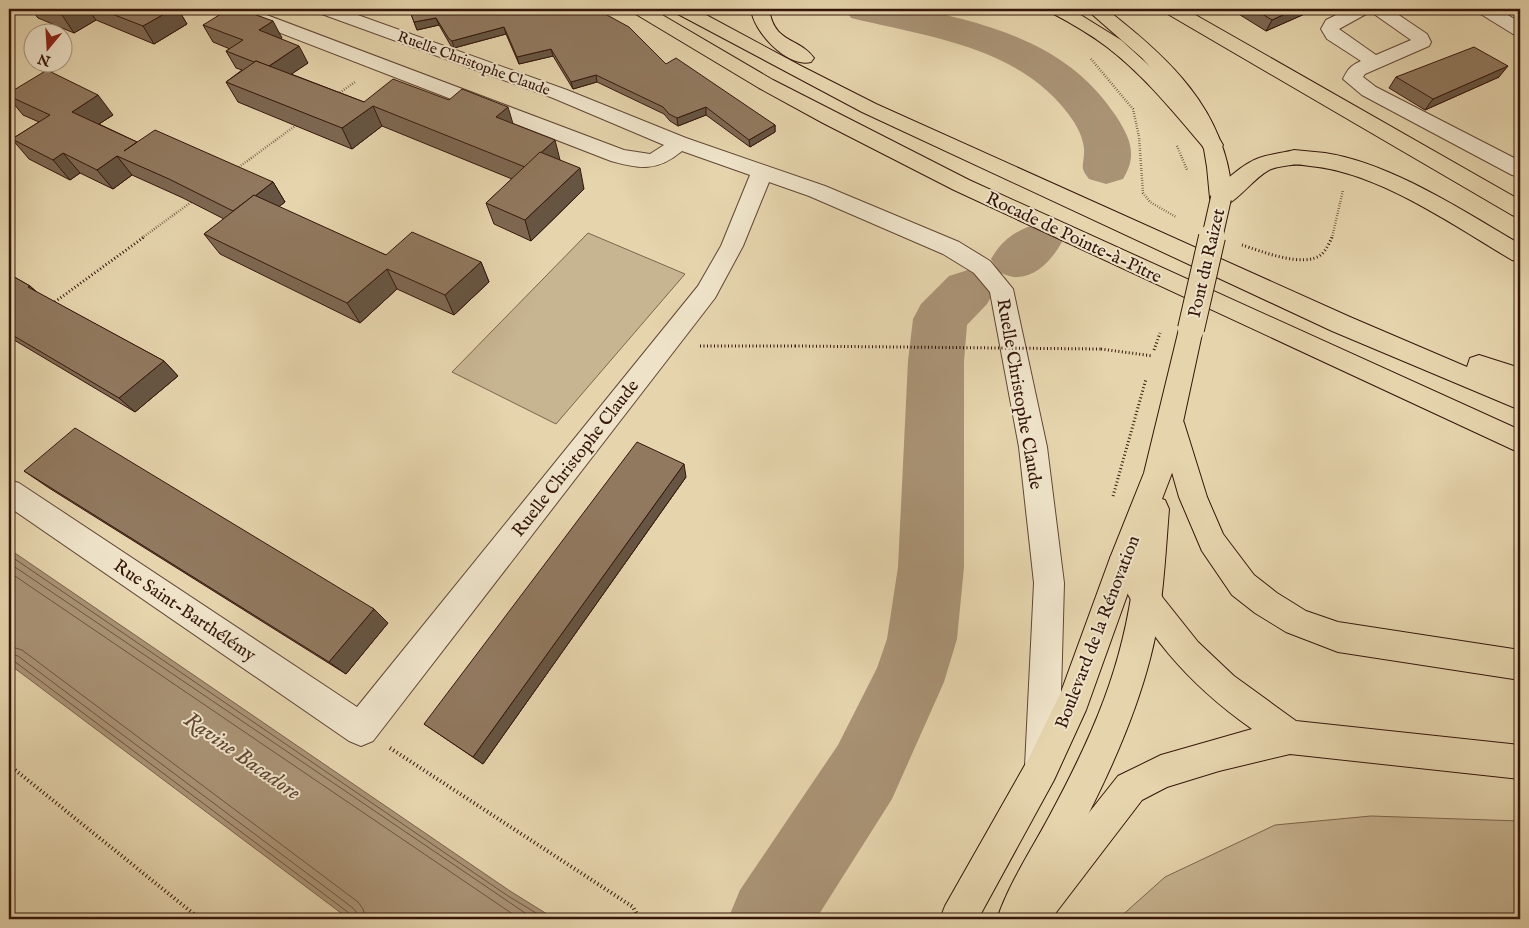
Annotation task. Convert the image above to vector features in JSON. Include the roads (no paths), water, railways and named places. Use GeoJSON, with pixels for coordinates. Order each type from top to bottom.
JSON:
{"type":"FeatureCollection","features":[{"type":"Feature","properties":{"kind":"main road","name":"Rocade de Pointe-à-Pitre"},"geometry":{"type":"LineString","coordinates":[[640,9],[731,65],[827,118],[1080,241],[1520,442]]}},
{"type":"Feature","properties":{"kind":"main road","name":"Rocade de Pointe-à-Pitre"},"geometry":{"type":"LineString","coordinates":[[682,9],[794,70],[933,138],[1341,324],[1520,400]]}},
{"type":"Feature","properties":{"kind":"main road"},"geometry":{"type":"LineString","coordinates":[[760,9],[763,22],[772,36],[825,71],[887,106],[933,138]]}},
{"type":"Feature","properties":{"kind":"main road"},"geometry":{"type":"LineString","coordinates":[[1058,9],[1099,33],[1136,64],[1163,90],[1213,145]]}},
{"type":"Feature","properties":{"kind":"main road","name":"Pont du Raizet"},"geometry":{"type":"LineString","coordinates":[[1094,9],[1173,79],[1197,113],[1213,145],[1220,178],[1221,198],[1192,329]]}},
{"type":"Feature","properties":{"kind":"main road"},"geometry":{"type":"LineString","coordinates":[[1172,9],[1520,210]]}},
{"type":"Feature","properties":{"kind":"main road"},"geometry":{"type":"LineString","coordinates":[[1221,198],[1254,170],[1267,163],[1291,158],[1316,159],[1346,165],[1399,186],[1520,254]]}},
{"type":"Feature","properties":{"kind":"main road"},"geometry":{"type":"LineString","coordinates":[[1341,324],[1392,333],[1458,358],[1520,378]]}},
{"type":"Feature","properties":{"kind":"main road","name":"Boulevard de la Rénovation"},"geometry":{"type":"LineString","coordinates":[[958,919],[1042,768],[1075,699],[1125,558],[1158,473],[1192,329]]}},
{"type":"Feature","properties":{"kind":"main road"},"geometry":{"type":"LineString","coordinates":[[1302,341],[1520,462]]}},
{"type":"Feature","properties":{"kind":"main road"},"geometry":{"type":"LineString","coordinates":[[1171,422],[1193,497],[1212,542],[1243,585],[1266,603],[1297,622],[1338,637],[1520,665]]}},
{"type":"Feature","properties":{"kind":"main road","name":"Boulevard de la Rénovation"},"geometry":{"type":"LineString","coordinates":[[1015,919],[1108,732],[1134,659],[1145,601],[1158,473]]}},
{"type":"Feature","properties":{"kind":"main road"},"geometry":{"type":"LineString","coordinates":[[1125,558],[1145,601],[1169,632],[1215,680],[1290,737]]}},
{"type":"Feature","properties":{"kind":"main road"},"geometry":{"type":"LineString","coordinates":[[1028,919],[1130,788],[1161,772],[1219,754],[1290,737],[1520,762]]}},
{"type":"Feature","properties":{"kind":"street"},"geometry":{"type":"LineString","coordinates":[[235,9],[618,156],[641,162],[653,162],[679,143]]}},
{"type":"Feature","properties":{"kind":"street","name":"Ruelle Christophe Claude"},"geometry":{"type":"LineString","coordinates":[[325,9],[560,94],[679,143],[817,191],[951,248],[982,267],[1001,289],[1033,447],[1048,583],[1042,768]]}},
{"type":"Feature","properties":{"kind":"street"},"geometry":{"type":"LineString","coordinates":[[1362,9],[1332,24],[1330,29],[1334,35],[1374,62]]}},
{"type":"Feature","properties":{"kind":"street"},"geometry":{"type":"LineString","coordinates":[[1375,9],[1420,38],[1422,42],[1357,70],[1353,79],[1369,91],[1520,170]]}},
{"type":"Feature","properties":{"kind":"street"},"geometry":{"type":"LineString","coordinates":[[1485,9],[1520,30]]}},
{"type":"Feature","properties":{"kind":"street","name":"Ruelle Christophe Claude"},"geometry":{"type":"LineString","coordinates":[[361,729],[707,292],[732,246],[763,171]]}},
{"type":"Feature","properties":{"kind":"street","name":"Rue Saint-Barthélémy"},"geometry":{"type":"LineString","coordinates":[[9,492],[361,729]]}},
{"type":"Feature","properties":{"kind":"water","name":"Ravine Bacadore"},"geometry":{"type":"Polygon","coordinates":[[[9,549],[510,891],[555,919],[349,919],[9,664],[9,549]]]}},
{"type":"Feature","properties":{"kind":"waterway"},"geometry":{"type":"LineString","coordinates":[[865,9],[928,23],[993,42],[1023,55],[1051,72],[1075,93],[1095,119],[1105,137],[1108,148],[1106,168]]}},
{"type":"Feature","properties":{"kind":"waterway"},"geometry":{"type":"LineString","coordinates":[[1017,259],[1037,242]]}},
{"type":"Feature","properties":{"kind":"waterway"},"geometry":{"type":"LineString","coordinates":[[769,919],[865,772],[908,682],[922,639],[931,567],[936,361],[940,319],[968,290]]}}]}
